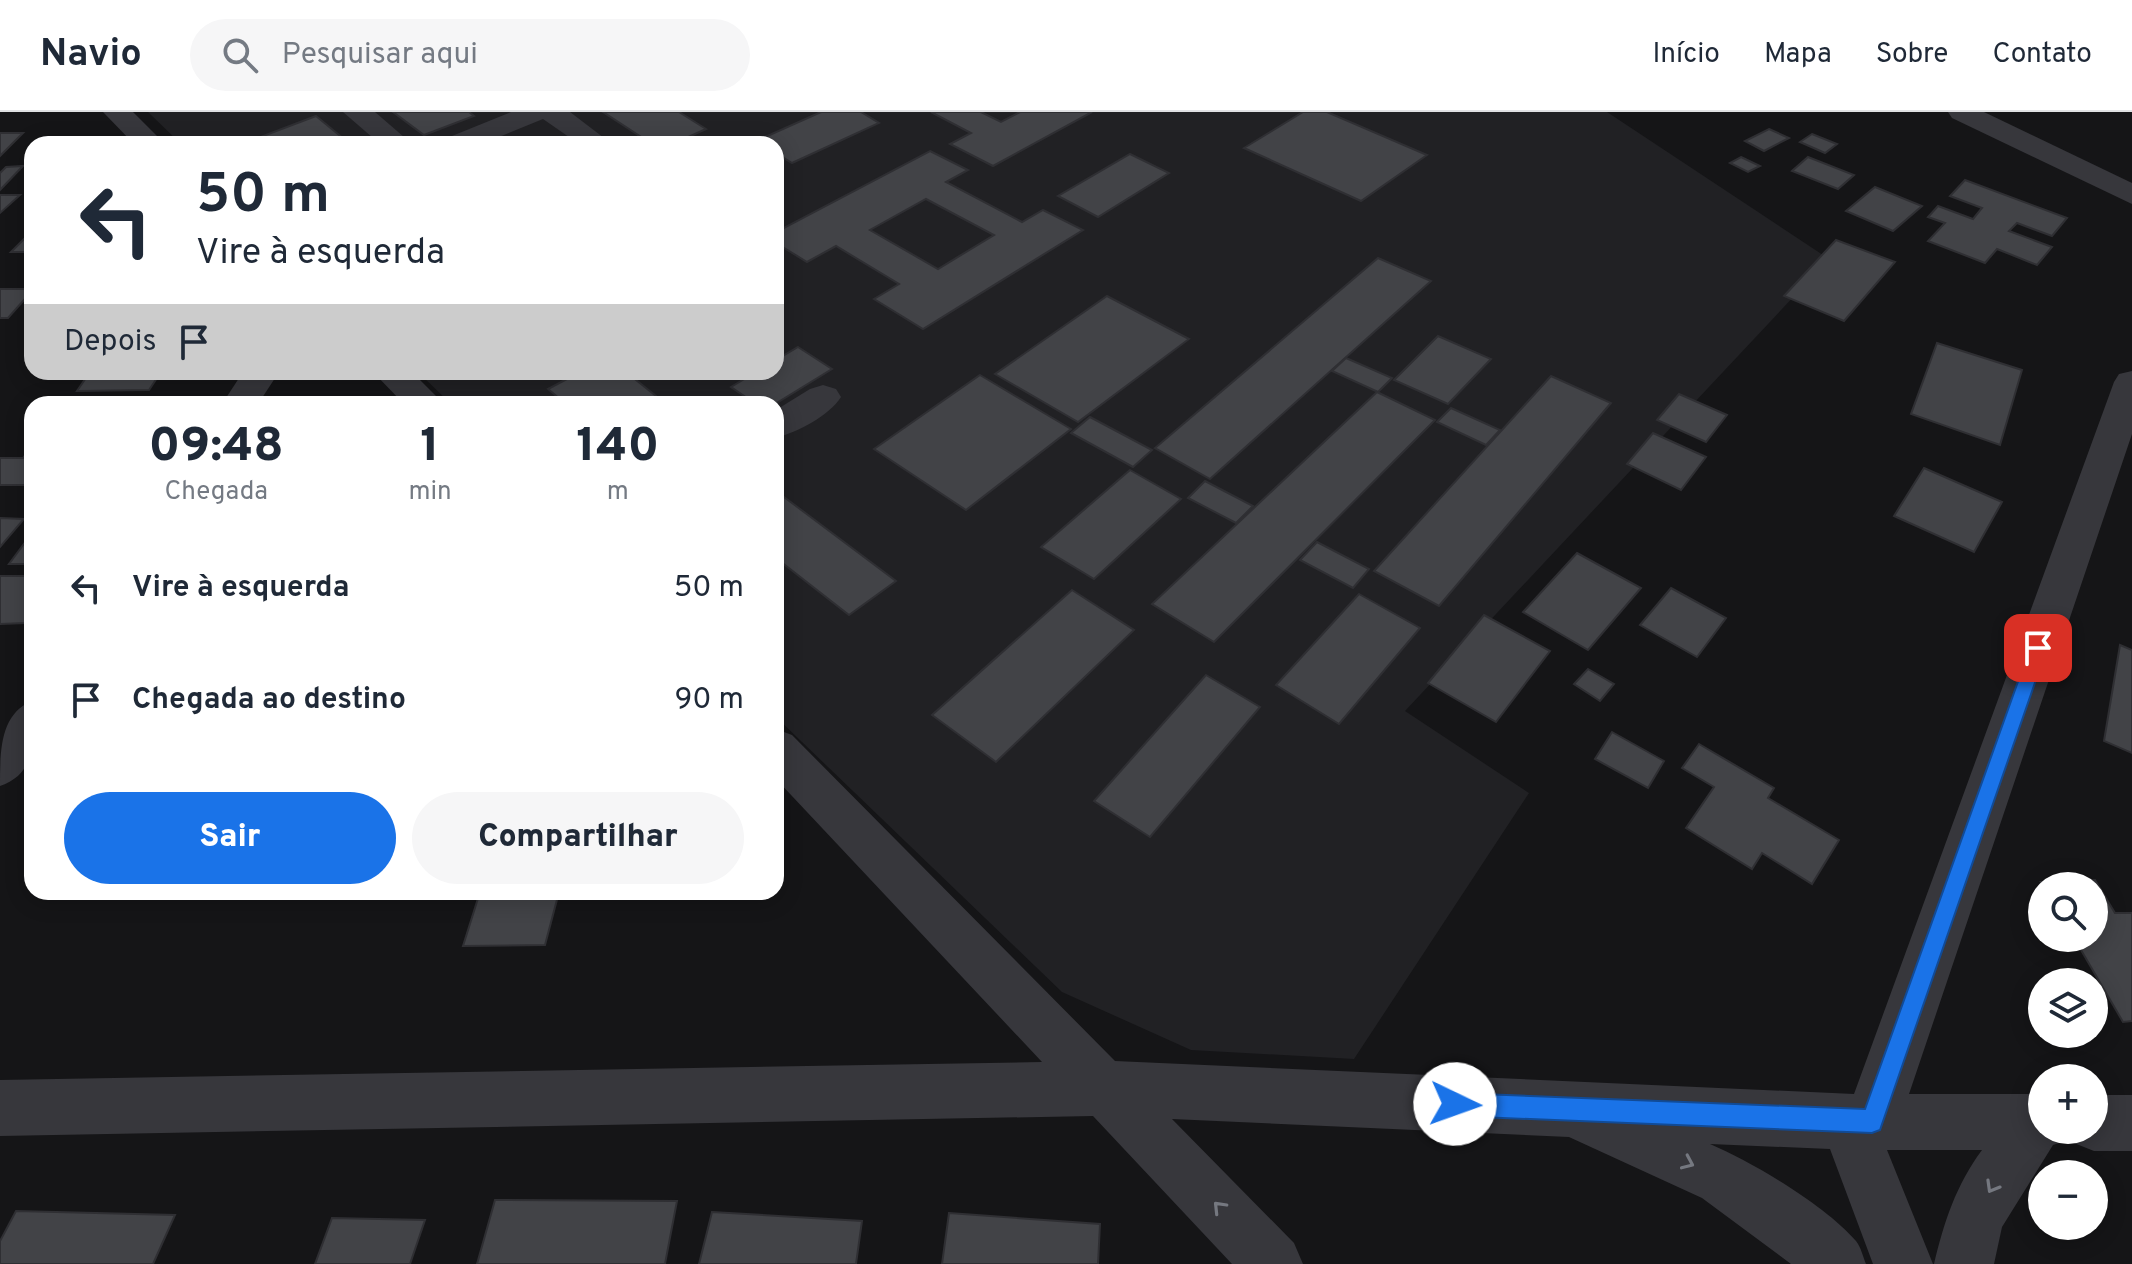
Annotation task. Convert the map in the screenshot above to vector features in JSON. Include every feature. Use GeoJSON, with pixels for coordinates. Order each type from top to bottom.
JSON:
{"type":"FeatureCollection","features":[{"type":"Feature","properties":{"kind":"street"},"geometry":{"type":"LineString","coordinates":[[117,112],[142,136]]}},
{"type":"Feature","properties":{"kind":"street"},"geometry":{"type":"LineString","coordinates":[[357,112],[388,136]]}},
{"type":"Feature","properties":{"kind":"street"},"geometry":{"type":"LineString","coordinates":[[476,136],[535,112]]}},
{"type":"Feature","properties":{"kind":"street"},"geometry":{"type":"LineString","coordinates":[[551,112],[586,136]]}},
{"type":"Feature","properties":{"kind":"street"},"geometry":{"type":"LineString","coordinates":[[1962,112],[2132,195]]}},
{"type":"Feature","properties":{"kind":"street"},"geometry":{"type":"LineString","coordinates":[[400,380],[417,396]]}},
{"type":"Feature","properties":{"kind":"street"},"geometry":{"type":"LineString","coordinates":[[1903,1264],[1860,1122],[2132,382]]}},
{"type":"Feature","properties":{"kind":"street"},"geometry":{"type":"LineString","coordinates":[[784,421],[823,397]]}},
{"type":"Feature","properties":{"kind":"street"},"geometry":{"type":"LineString","coordinates":[[0,767],[24,731]]}},
{"type":"Feature","properties":{"kind":"street"},"geometry":{"type":"LineString","coordinates":[[784,756],[1273,1264]]}},
{"type":"Feature","properties":{"kind":"street"},"geometry":{"type":"LineString","coordinates":[[0,1108],[1105,1088],[1860,1122],[2028,1122]]}},
{"type":"Feature","properties":{"kind":"street"},"geometry":{"type":"LineString","coordinates":[[1566,1109],[1722,1178],[1798,1230],[1836,1264]]}},
{"type":"Feature","properties":{"kind":"street"},"geometry":{"type":"LineString","coordinates":[[2108,1123],[2132,1123]]}},
{"type":"Feature","properties":{"kind":"street"},"geometry":{"type":"LineString","coordinates":[[1964,1264],[1974,1219],[1996,1179],[2028,1137]]}},
{"type":"Feature","properties":{"kind":"shaded area"},"geometry":{"type":"Polygon","coordinates":[[[148,112],[1607,112],[1829,259],[1405,711],[1529,793],[1354,1059],[1191,1050],[1062,992],[784,725],[784,396],[443,396],[426,380],[784,380],[784,136],[173,136],[148,112]]]}},
{"type":"Feature","properties":{"kind":"building"},"geometry":{"type":"Polygon","coordinates":[[[393,112],[469,112],[474,116],[424,135],[393,112]]]}},
{"type":"Feature","properties":{"kind":"building"},"geometry":{"type":"Polygon","coordinates":[[[603,112],[679,112],[706,129],[691,136],[640,136],[603,112]]]}},
{"type":"Feature","properties":{"kind":"building"},"geometry":{"type":"Polygon","coordinates":[[[821,112],[861,112],[879,123],[792,163],[784,158],[784,136],[767,136],[821,112]]]}},
{"type":"Feature","properties":{"kind":"building"},"geometry":{"type":"Polygon","coordinates":[[[931,112],[981,112],[1001,122],[1020,112],[1092,112],[993,166],[950,144],[971,133],[931,112]]]}},
{"type":"Feature","properties":{"kind":"building"},"geometry":{"type":"Polygon","coordinates":[[[1303,112],[1327,112],[1427,155],[1361,201],[1244,148],[1303,112]]]}},
{"type":"Feature","properties":{"kind":"building"},"geometry":{"type":"Polygon","coordinates":[[[316,116],[340,136],[263,136],[316,116]]]}},
{"type":"Feature","properties":{"kind":"building"},"geometry":{"type":"Polygon","coordinates":[[[1769,129],[1789,138],[1764,151],[1745,141],[1769,129]]]}},
{"type":"Feature","properties":{"kind":"building"},"geometry":{"type":"Polygon","coordinates":[[[0,133],[23,133],[0,156],[0,133]]]}},
{"type":"Feature","properties":{"kind":"building"},"geometry":{"type":"Polygon","coordinates":[[[1812,134],[1837,144],[1825,153],[1800,142],[1812,134]]]}},
{"type":"Feature","properties":{"kind":"building"},"geometry":{"type":"Polygon","coordinates":[[[930,151],[968,170],[946,182],[1022,222],[1043,210],[1083,230],[923,329],[874,299],[899,284],[836,246],[807,262],[784,248],[784,228],[930,151]],[[926,199],[870,230],[938,269],[994,235],[926,199]]]}},
{"type":"Feature","properties":{"kind":"building"},"geometry":{"type":"Polygon","coordinates":[[[1130,154],[1169,173],[1098,217],[1058,196],[1130,154]]]}},
{"type":"Feature","properties":{"kind":"building"},"geometry":{"type":"Polygon","coordinates":[[[1741,157],[1760,166],[1748,172],[1730,163],[1741,157]]]}},
{"type":"Feature","properties":{"kind":"building"},"geometry":{"type":"Polygon","coordinates":[[[1808,157],[1854,175],[1838,189],[1792,171],[1808,157]]]}},
{"type":"Feature","properties":{"kind":"building"},"geometry":{"type":"Polygon","coordinates":[[[23,166],[0,190],[0,173],[6,167],[23,166]]]}},
{"type":"Feature","properties":{"kind":"building"},"geometry":{"type":"Polygon","coordinates":[[[1965,180],[2067,218],[2052,236],[2017,223],[2009,231],[2052,247],[2037,265],[1997,249],[1985,263],[1928,241],[1945,223],[1928,217],[1938,206],[1973,219],[1982,208],[1950,196],[1965,180]]]}},
{"type":"Feature","properties":{"kind":"building"},"geometry":{"type":"Polygon","coordinates":[[[1875,187],[1922,206],[1893,231],[1846,211],[1875,187]]]}},
{"type":"Feature","properties":{"kind":"building"},"geometry":{"type":"Polygon","coordinates":[[[0,195],[20,195],[0,213],[0,195]]]}},
{"type":"Feature","properties":{"kind":"building"},"geometry":{"type":"Polygon","coordinates":[[[24,239],[24,252],[11,252],[24,239]]]}},
{"type":"Feature","properties":{"kind":"building"},"geometry":{"type":"Polygon","coordinates":[[[1836,240],[1895,262],[1844,321],[1784,296],[1836,240]]]}},
{"type":"Feature","properties":{"kind":"building"},"geometry":{"type":"Polygon","coordinates":[[[1378,258],[1431,281],[1210,479],[1155,448],[1378,258]]]}},
{"type":"Feature","properties":{"kind":"building"},"geometry":{"type":"Polygon","coordinates":[[[0,289],[24,289],[24,300],[8,318],[0,318],[0,289]]]}},
{"type":"Feature","properties":{"kind":"building"},"geometry":{"type":"Polygon","coordinates":[[[1107,296],[1189,339],[1078,422],[995,374],[1107,296]]]}},
{"type":"Feature","properties":{"kind":"building"},"geometry":{"type":"Polygon","coordinates":[[[1438,336],[1491,359],[1448,404],[1394,380],[1438,336]]]}},
{"type":"Feature","properties":{"kind":"building"},"geometry":{"type":"Polygon","coordinates":[[[1937,343],[2022,370],[2000,445],[1911,414],[1937,343]]]}},
{"type":"Feature","properties":{"kind":"building"},"geometry":{"type":"Polygon","coordinates":[[[798,347],[832,369],[784,398],[784,396],[744,396],[731,387],[743,380],[784,380],[784,355],[798,347]]]}},
{"type":"Feature","properties":{"kind":"building"},"geometry":{"type":"Polygon","coordinates":[[[1346,358],[1392,378],[1378,392],[1332,371],[1346,358]]]}},
{"type":"Feature","properties":{"kind":"building"},"geometry":{"type":"Polygon","coordinates":[[[980,375],[1071,429],[966,510],[874,449],[980,375]]]}},
{"type":"Feature","properties":{"kind":"building"},"geometry":{"type":"Polygon","coordinates":[[[1551,376],[1611,403],[1439,606],[1374,571],[1551,376]]]}},
{"type":"Feature","properties":{"kind":"building"},"geometry":{"type":"Polygon","coordinates":[[[85,380],[156,380],[149,390],[77,391],[85,380]]]}},
{"type":"Feature","properties":{"kind":"building"},"geometry":{"type":"Polygon","coordinates":[[[565,380],[636,380],[656,396],[556,396],[548,389],[565,380]]]}},
{"type":"Feature","properties":{"kind":"building"},"geometry":{"type":"Polygon","coordinates":[[[1377,392],[1435,420],[1214,642],[1152,604],[1377,392]]]}},
{"type":"Feature","properties":{"kind":"building"},"geometry":{"type":"Polygon","coordinates":[[[1679,394],[1727,415],[1706,442],[1657,420],[1679,394]]]}},
{"type":"Feature","properties":{"kind":"building"},"geometry":{"type":"Polygon","coordinates":[[[1451,408],[1500,430],[1486,445],[1437,422],[1451,408]]]}},
{"type":"Feature","properties":{"kind":"building"},"geometry":{"type":"Polygon","coordinates":[[[1090,417],[1152,450],[1133,467],[1071,433],[1090,417]]]}},
{"type":"Feature","properties":{"kind":"building"},"geometry":{"type":"Polygon","coordinates":[[[1653,433],[1706,457],[1681,490],[1627,464],[1653,433]]]}},
{"type":"Feature","properties":{"kind":"building"},"geometry":{"type":"Polygon","coordinates":[[[0,458],[23,458],[24,485],[0,485],[0,458]]]}},
{"type":"Feature","properties":{"kind":"building"},"geometry":{"type":"Polygon","coordinates":[[[1924,468],[2002,502],[1974,552],[1894,516],[1924,468]]]}},
{"type":"Feature","properties":{"kind":"building"},"geometry":{"type":"Polygon","coordinates":[[[1130,470],[1181,499],[1094,579],[1041,547],[1130,470]]]}},
{"type":"Feature","properties":{"kind":"building"},"geometry":{"type":"Polygon","coordinates":[[[1205,481],[1253,506],[1236,523],[1188,498],[1205,481]]]}},
{"type":"Feature","properties":{"kind":"building"},"geometry":{"type":"Polygon","coordinates":[[[784,497],[896,581],[849,615],[784,564],[784,497]]]}},
{"type":"Feature","properties":{"kind":"building"},"geometry":{"type":"Polygon","coordinates":[[[0,518],[24,519],[0,547],[0,518]]]}},
{"type":"Feature","properties":{"kind":"building"},"geometry":{"type":"Polygon","coordinates":[[[1317,542],[1369,569],[1353,588],[1300,560],[1317,542]]]}},
{"type":"Feature","properties":{"kind":"building"},"geometry":{"type":"Polygon","coordinates":[[[24,544],[24,564],[9,564],[24,544]]]}},
{"type":"Feature","properties":{"kind":"building"},"geometry":{"type":"Polygon","coordinates":[[[1577,553],[1641,588],[1588,650],[1523,612],[1577,553]]]}},
{"type":"Feature","properties":{"kind":"building"},"geometry":{"type":"Polygon","coordinates":[[[0,576],[24,576],[24,623],[0,624],[0,576]]]}},
{"type":"Feature","properties":{"kind":"building"},"geometry":{"type":"Polygon","coordinates":[[[1671,588],[1726,618],[1697,657],[1640,625],[1671,588]]]}},
{"type":"Feature","properties":{"kind":"building"},"geometry":{"type":"Polygon","coordinates":[[[1072,590],[1134,630],[996,762],[932,715],[1072,590]]]}},
{"type":"Feature","properties":{"kind":"building"},"geometry":{"type":"Polygon","coordinates":[[[1359,594],[1420,628],[1339,724],[1276,685],[1359,594]]]}},
{"type":"Feature","properties":{"kind":"building"},"geometry":{"type":"Polygon","coordinates":[[[1484,615],[1550,651],[1496,722],[1428,683],[1484,615]]]}},
{"type":"Feature","properties":{"kind":"building"},"geometry":{"type":"Polygon","coordinates":[[[2120,645],[2132,650],[2132,753],[2104,741],[2120,645]]]}},
{"type":"Feature","properties":{"kind":"building"},"geometry":{"type":"Polygon","coordinates":[[[1588,669],[1614,684],[1600,701],[1574,684],[1588,669]]]}},
{"type":"Feature","properties":{"kind":"building"},"geometry":{"type":"Polygon","coordinates":[[[1206,675],[1260,707],[1150,837],[1094,801],[1206,675]]]}},
{"type":"Feature","properties":{"kind":"building"},"geometry":{"type":"Polygon","coordinates":[[[1612,732],[1664,761],[1648,788],[1595,759],[1612,732]]]}},
{"type":"Feature","properties":{"kind":"building"},"geometry":{"type":"Polygon","coordinates":[[[1699,744],[1774,788],[1768,798],[1839,840],[1812,884],[1762,853],[1752,869],[1686,828],[1714,787],[1682,768],[1699,744]]]}},
{"type":"Feature","properties":{"kind":"building"},"geometry":{"type":"Polygon","coordinates":[[[477,900],[557,900],[545,945],[463,946],[477,900]]]}},
{"type":"Feature","properties":{"kind":"building"},"geometry":{"type":"Polygon","coordinates":[[[2108,901],[2115,913],[2132,913],[2132,1021],[2123,1022],[2108,996],[2108,968],[2092,968],[2082,952],[2108,952],[2108,901]]]}},
{"type":"Feature","properties":{"kind":"building"},"geometry":{"type":"Polygon","coordinates":[[[495,1200],[677,1201],[665,1264],[477,1264],[495,1200]]]}},
{"type":"Feature","properties":{"kind":"building"},"geometry":{"type":"Polygon","coordinates":[[[16,1211],[175,1215],[153,1264],[0,1264],[0,1241],[16,1211]]]}},
{"type":"Feature","properties":{"kind":"building"},"geometry":{"type":"Polygon","coordinates":[[[712,1212],[862,1221],[856,1264],[699,1264],[712,1212]]]}},
{"type":"Feature","properties":{"kind":"building"},"geometry":{"type":"Polygon","coordinates":[[[949,1213],[1100,1224],[1098,1264],[942,1264],[949,1213]]]}},
{"type":"Feature","properties":{"kind":"building"},"geometry":{"type":"Polygon","coordinates":[[[332,1218],[425,1220],[410,1264],[315,1264],[332,1218]]]}},
{"type":"Feature","properties":{"kind":"route"},"geometry":{"type":"LineString","coordinates":[[1455,1104],[1872,1121],[2038,648]]}}]}
